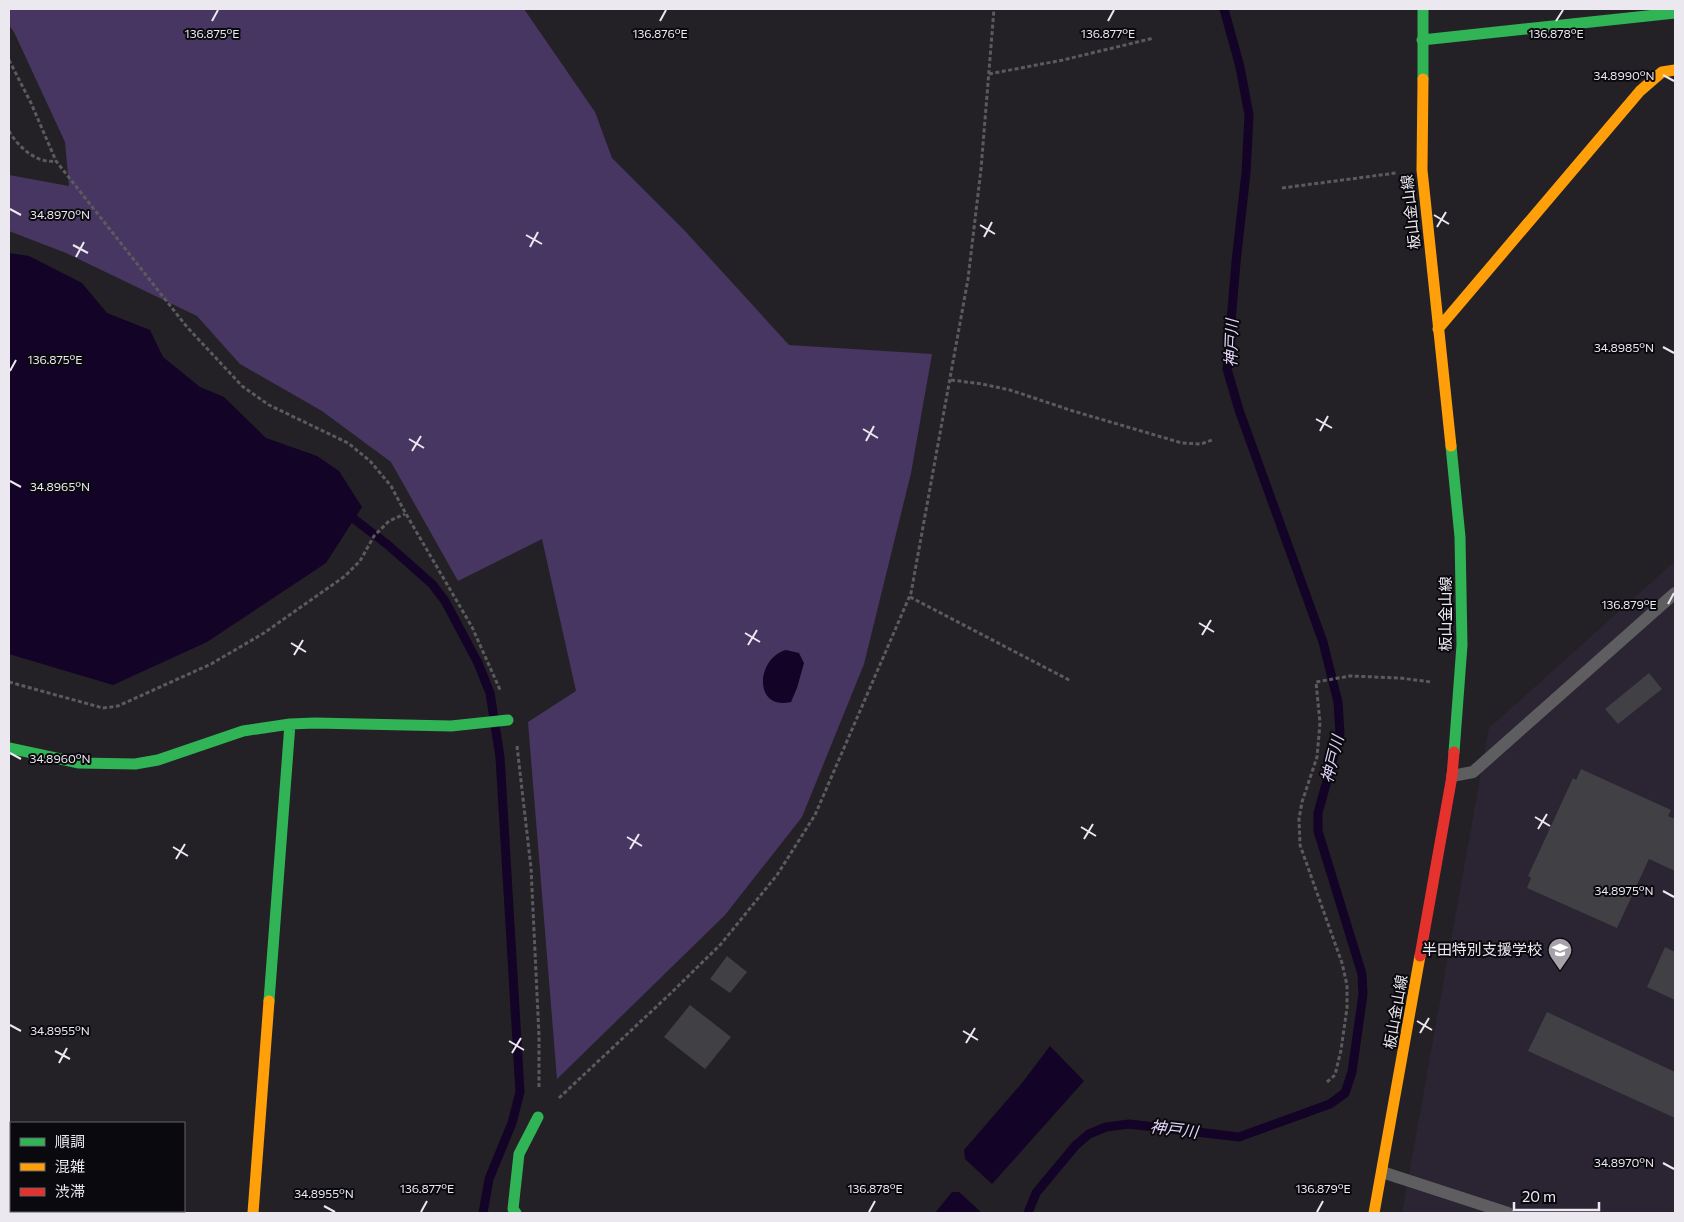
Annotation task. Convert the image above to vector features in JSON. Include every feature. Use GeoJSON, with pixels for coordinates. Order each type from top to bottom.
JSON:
{"type":"FeatureCollection","features":[{"type":"Feature","properties":{"kind":"street","name":"板山金山線"},"geometry":{"type":"LineString","coordinates":[[1374,1213],[1452,776],[1462,645],[1460,537],[1422,170],[1423,9]]}},
{"type":"Feature","properties":{"kind":"street"},"geometry":{"type":"LineString","coordinates":[[1422,40],[1675,13]]}},
{"type":"Feature","properties":{"kind":"street"},"geometry":{"type":"LineString","coordinates":[[1438,329],[1640,91],[1662,72],[1675,70]]}},
{"type":"Feature","properties":{"kind":"street"},"geometry":{"type":"LineString","coordinates":[[9,748],[79,763],[135,764],[158,760],[243,731],[290,724],[315,722],[451,726],[508,720]]}},
{"type":"Feature","properties":{"kind":"street"},"geometry":{"type":"LineString","coordinates":[[253,1213],[290,724]]}},
{"type":"Feature","properties":{"kind":"street"},"geometry":{"type":"LineString","coordinates":[[516,1213],[513,1209],[519,1154],[538,1117]]}},
{"type":"Feature","properties":{"kind":"lane"},"geometry":{"type":"LineString","coordinates":[[1452,776],[1473,772],[1675,593]]}},
{"type":"Feature","properties":{"kind":"lane"},"geometry":{"type":"LineString","coordinates":[[1382,1172],[1508,1213]]}},
{"type":"Feature","properties":{"kind":"path"},"geometry":{"type":"LineString","coordinates":[[538,1117],[672,993],[721,944],[777,875],[815,815],[910,596],[968,279],[977,206],[994,9]]}},
{"type":"Feature","properties":{"kind":"path"},"geometry":{"type":"LineString","coordinates":[[989,74],[1063,60],[1154,38]]}},
{"type":"Feature","properties":{"kind":"path"},"geometry":{"type":"LineString","coordinates":[[9,60],[31,102],[56,161],[187,327],[242,386],[269,405],[348,444],[370,461],[391,486],[472,627],[503,698],[517,745],[531,868],[539,1036],[538,1117]]}},
{"type":"Feature","properties":{"kind":"path"},"geometry":{"type":"LineString","coordinates":[[9,131],[24,150],[46,162],[56,161]]}},
{"type":"Feature","properties":{"kind":"path"},"geometry":{"type":"LineString","coordinates":[[1282,188],[1422,170]]}},
{"type":"Feature","properties":{"kind":"path"},"geometry":{"type":"LineString","coordinates":[[951,380],[1010,390],[1073,411],[1182,443],[1201,444],[1212,440]]}},
{"type":"Feature","properties":{"kind":"path"},"geometry":{"type":"LineString","coordinates":[[9,682],[103,708],[118,706],[211,664],[264,633],[345,576],[360,561],[374,536],[389,521],[406,514]]}},
{"type":"Feature","properties":{"kind":"path"},"geometry":{"type":"LineString","coordinates":[[910,596],[1072,681]]}},
{"type":"Feature","properties":{"kind":"path"},"geometry":{"type":"LineString","coordinates":[[1326,1082],[1335,1075],[1347,1008],[1346,985],[1342,963],[1300,845],[1299,819],[1302,802],[1317,757],[1320,723],[1316,682],[1350,676],[1400,678],[1432,682],[1458,690]]}},
{"type":"Feature","properties":{"kind":"shaded area"},"geometry":{"type":"Polygon","coordinates":[[[9,9],[524,9],[595,112],[612,158],[685,231],[789,345],[932,354],[911,473],[864,664],[802,817],[725,915],[557,1079],[528,722],[576,691],[542,539],[458,581],[391,462],[322,411],[240,364],[197,316],[66,253],[9,231],[9,175],[69,186],[65,142],[9,25],[9,9]]]}},
{"type":"Feature","properties":{"kind":"shaded area"},"geometry":{"type":"Polygon","coordinates":[[[9,253],[29,256],[82,283],[107,313],[150,330],[163,357],[200,387],[224,397],[266,438],[317,456],[339,471],[362,507],[326,563],[207,642],[113,685],[9,654],[9,253]]]}},
{"type":"Feature","properties":{"kind":"shaded area","name":"半田特別支援学校"},"geometry":{"type":"Polygon","coordinates":[[[1675,561],[1675,1213],[1402,1213],[1489,728],[1675,561]]]}},
{"type":"Feature","properties":{"kind":"shaded area"},"geometry":{"type":"Polygon","coordinates":[[[786,650],[799,653],[804,663],[791,702],[779,703],[770,699],[765,692],[764,672],[776,655],[786,650]]]}},
{"type":"Feature","properties":{"kind":"shaded area"},"geometry":{"type":"Polygon","coordinates":[[[1050,1046],[1084,1081],[992,1184],[965,1159],[964,1150],[1022,1083],[1050,1046]]]}},
{"type":"Feature","properties":{"kind":"shaded area"},"geometry":{"type":"Polygon","coordinates":[[[952,1192],[959,1192],[982,1213],[935,1213],[952,1192]]]}},
{"type":"Feature","properties":{"kind":"building"},"geometry":{"type":"Polygon","coordinates":[[[1649,673],[1662,689],[1618,724],[1605,709],[1649,673]]]}},
{"type":"Feature","properties":{"kind":"building"},"geometry":{"type":"Polygon","coordinates":[[[1581,769],[1671,810],[1668,816],[1675,819],[1675,871],[1649,859],[1617,928],[1527,888],[1531,878],[1528,876],[1573,778],[1576,780],[1581,769]]]}},
{"type":"Feature","properties":{"kind":"building"},"geometry":{"type":"Polygon","coordinates":[[[1665,947],[1675,952],[1675,1000],[1647,987],[1665,947]]]}},
{"type":"Feature","properties":{"kind":"building"},"geometry":{"type":"Polygon","coordinates":[[[727,956],[747,972],[730,993],[710,979],[727,956]]]}},
{"type":"Feature","properties":{"kind":"building"},"geometry":{"type":"Polygon","coordinates":[[[690,1005],[731,1037],[705,1069],[664,1037],[690,1005]]]}},
{"type":"Feature","properties":{"kind":"building"},"geometry":{"type":"Polygon","coordinates":[[[1547,1012],[1675,1072],[1675,1118],[1528,1051],[1547,1012]]]}},
{"type":"Feature","properties":{"kind":"waterway","name":"神戸川"},"geometry":{"type":"LineString","coordinates":[[1028,1213],[1036,1193],[1076,1145],[1089,1134],[1106,1127],[1129,1124],[1239,1137],[1330,1104],[1345,1093],[1352,1072],[1363,994],[1362,974],[1318,831],[1318,813],[1340,734],[1338,702],[1323,642],[1239,410],[1227,369],[1246,173],[1249,115],[1240,67],[1224,9]]}},
{"type":"Feature","properties":{"kind":"waterway"},"geometry":{"type":"LineString","coordinates":[[345,515],[354,519],[388,545],[432,584],[445,601],[478,663],[490,693],[500,757],[520,1092],[512,1123],[489,1179],[483,1213]]}},
{"type":"Feature","properties":{"kind":"traffic: fast"},"geometry":{"type":"LineString","coordinates":[[1423,9],[1423,79]]}},
{"type":"Feature","properties":{"kind":"traffic: fast"},"geometry":{"type":"LineString","coordinates":[[1422,40],[1675,13]]}},
{"type":"Feature","properties":{"kind":"traffic: fast"},"geometry":{"type":"LineString","coordinates":[[1451,446],[1460,537],[1462,645],[1454,752]]}},
{"type":"Feature","properties":{"kind":"traffic: fast"},"geometry":{"type":"LineString","coordinates":[[9,748],[79,763],[135,764],[158,760],[243,731],[290,724],[451,726],[508,720]]}},
{"type":"Feature","properties":{"kind":"traffic: fast"},"geometry":{"type":"LineString","coordinates":[[269,1001],[290,724]]}},
{"type":"Feature","properties":{"kind":"traffic: fast"},"geometry":{"type":"LineString","coordinates":[[516,1213],[513,1209],[519,1154],[538,1117]]}},
{"type":"Feature","properties":{"kind":"traffic: slow"},"geometry":{"type":"LineString","coordinates":[[1438,329],[1640,91],[1662,72],[1675,70]]}},
{"type":"Feature","properties":{"kind":"traffic: slow"},"geometry":{"type":"LineString","coordinates":[[1423,79],[1422,170],[1451,446]]}},
{"type":"Feature","properties":{"kind":"traffic: slow"},"geometry":{"type":"LineString","coordinates":[[1374,1213],[1420,956]]}},
{"type":"Feature","properties":{"kind":"traffic: slow"},"geometry":{"type":"LineString","coordinates":[[253,1213],[269,1001]]}},
{"type":"Feature","properties":{"kind":"traffic: jam"},"geometry":{"type":"LineString","coordinates":[[1420,956],[1452,776],[1454,752]]}},
{"type":"Feature","properties":{"kind":"place","name":"半田特別支援学校"},"geometry":{"type":"Point","coordinates":[1560,971]}}]}
